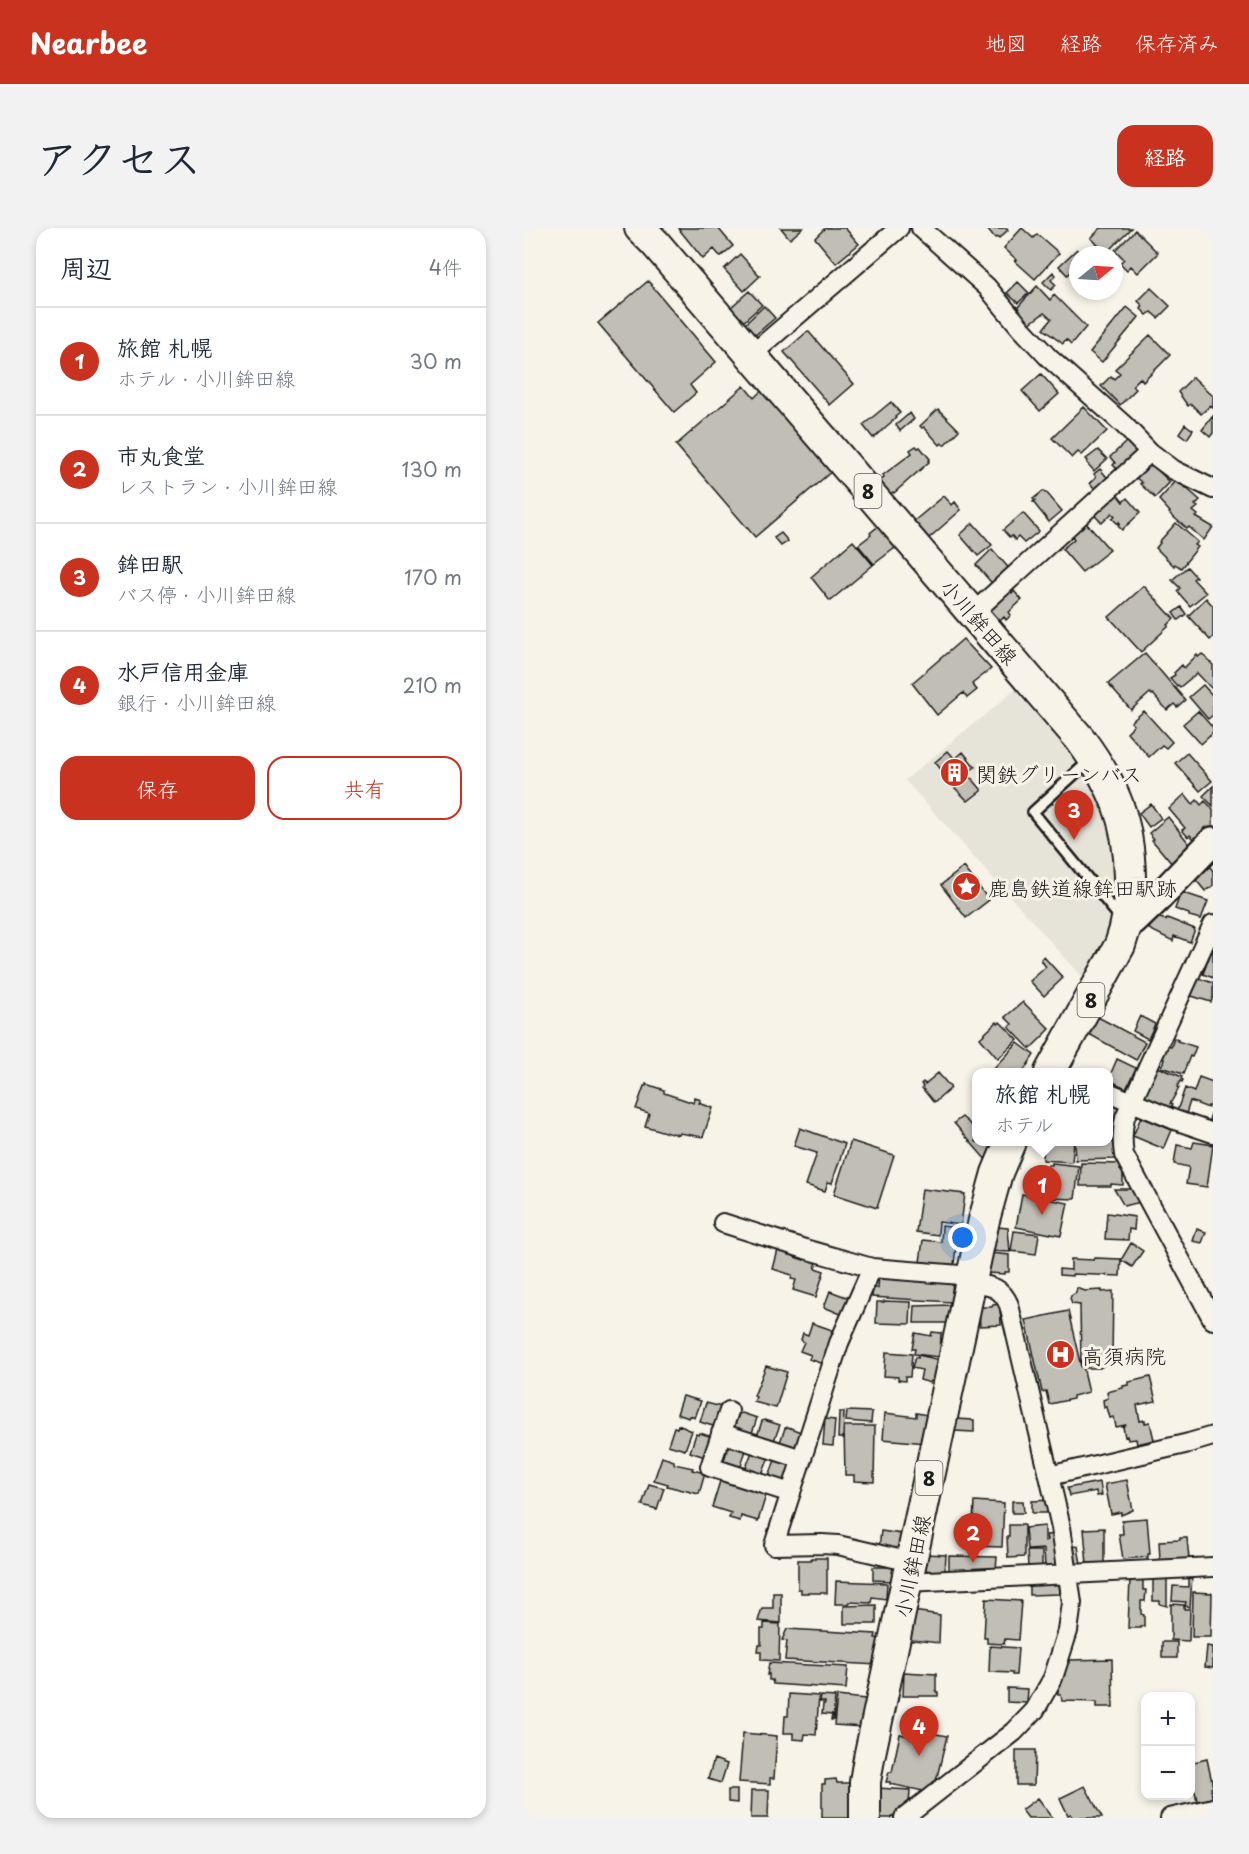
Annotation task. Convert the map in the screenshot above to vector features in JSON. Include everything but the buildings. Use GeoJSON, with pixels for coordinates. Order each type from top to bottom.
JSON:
{"type":"FeatureCollection","features":[{"type":"Feature","properties":{"kind":"main road","name":"小川鉾田線"},"geometry":{"type":"LineString","coordinates":[[640,228],[973,613],[1093,757],[1113,791],[1127,830],[1130,890],[1126,925],[1120,945],[1057,1068]]}},
{"type":"Feature","properties":{"kind":"main road","name":"小川鉾田線"},"geometry":{"type":"LineString","coordinates":[[865,1818],[865,1782],[990,1191],[1008,1146]]}},
{"type":"Feature","properties":{"kind":"street"},"geometry":{"type":"LineString","coordinates":[[750,356],[899,228]]}},
{"type":"Feature","properties":{"kind":"street"},"geometry":{"type":"LineString","coordinates":[[921,228],[987,287],[1049,358],[1124,425],[1150,452],[1174,470],[1213,489]]}},
{"type":"Feature","properties":{"kind":"street"},"geometry":{"type":"LineString","coordinates":[[973,613],[1150,452]]}},
{"type":"Feature","properties":{"kind":"street"},"geometry":{"type":"LineString","coordinates":[[1126,925],[1134,921],[1157,899],[1213,841]]}},
{"type":"Feature","properties":{"kind":"street"},"geometry":{"type":"LineString","coordinates":[[1213,924],[1130,1103],[1122,1130],[1124,1155],[1213,1320]]}},
{"type":"Feature","properties":{"kind":"street"},"geometry":{"type":"LineString","coordinates":[[1113,1094],[1130,1103],[1213,1133]]}},
{"type":"Feature","properties":{"kind":"street"},"geometry":{"type":"LineString","coordinates":[[723,1223],[872,1268],[972,1280],[1000,1290],[1009,1305],[1061,1527],[1072,1603],[1068,1630],[1053,1678],[1035,1710],[1014,1732],[904,1818]]}},
{"type":"Feature","properties":{"kind":"street"},"geometry":{"type":"LineString","coordinates":[[872,1268],[839,1343],[774,1545],[838,1545],[909,1572],[1069,1574],[1213,1568]]}},
{"type":"Feature","properties":{"kind":"street"},"geometry":{"type":"LineString","coordinates":[[729,1411],[710,1467],[791,1493]]}},
{"type":"Feature","properties":{"kind":"street"},"geometry":{"type":"LineString","coordinates":[[721,1433],[802,1459]]}},
{"type":"Feature","properties":{"kind":"street"},"geometry":{"type":"LineString","coordinates":[[1049,1476],[1213,1436]]}},
{"type":"Feature","properties":{"kind":"street"},"geometry":{"type":"LineString","coordinates":[[1170,1818],[1213,1808]]}},
{"type":"Feature","properties":{"kind":"lane"},"geometry":{"type":"LineString","coordinates":[[1093,757],[1033,812],[1126,925]]}},
{"type":"Feature","properties":{"kind":"shaded area"},"geometry":{"type":"Polygon","coordinates":[[[1020,686],[1049,719],[1102,793],[1121,870],[1109,938],[1086,981],[905,780],[1020,686]]]}},
{"type":"Feature","properties":{"kind":"place","name":"関鉄グリーンバス"},"geometry":{"type":"Point","coordinates":[955,773]}},
{"type":"Feature","properties":{"kind":"place","name":"鉾田駅"},"geometry":{"type":"Point","coordinates":[1074,840]}},
{"type":"Feature","properties":{"kind":"place","name":"鹿島鉄道線鉾田駅跡"},"geometry":{"type":"Point","coordinates":[967,887]}},
{"type":"Feature","properties":{"kind":"place","name":"旅館 札幌"},"geometry":{"type":"Point","coordinates":[1042,1215]}},
{"type":"Feature","properties":{"kind":"place","name":"高須病院"},"geometry":{"type":"Point","coordinates":[1061,1355]}},
{"type":"Feature","properties":{"kind":"place","name":"市丸食堂"},"geometry":{"type":"Point","coordinates":[973,1563]}},
{"type":"Feature","properties":{"kind":"place","name":"水戸信用金庫"},"geometry":{"type":"Point","coordinates":[919,1756]}}]}
